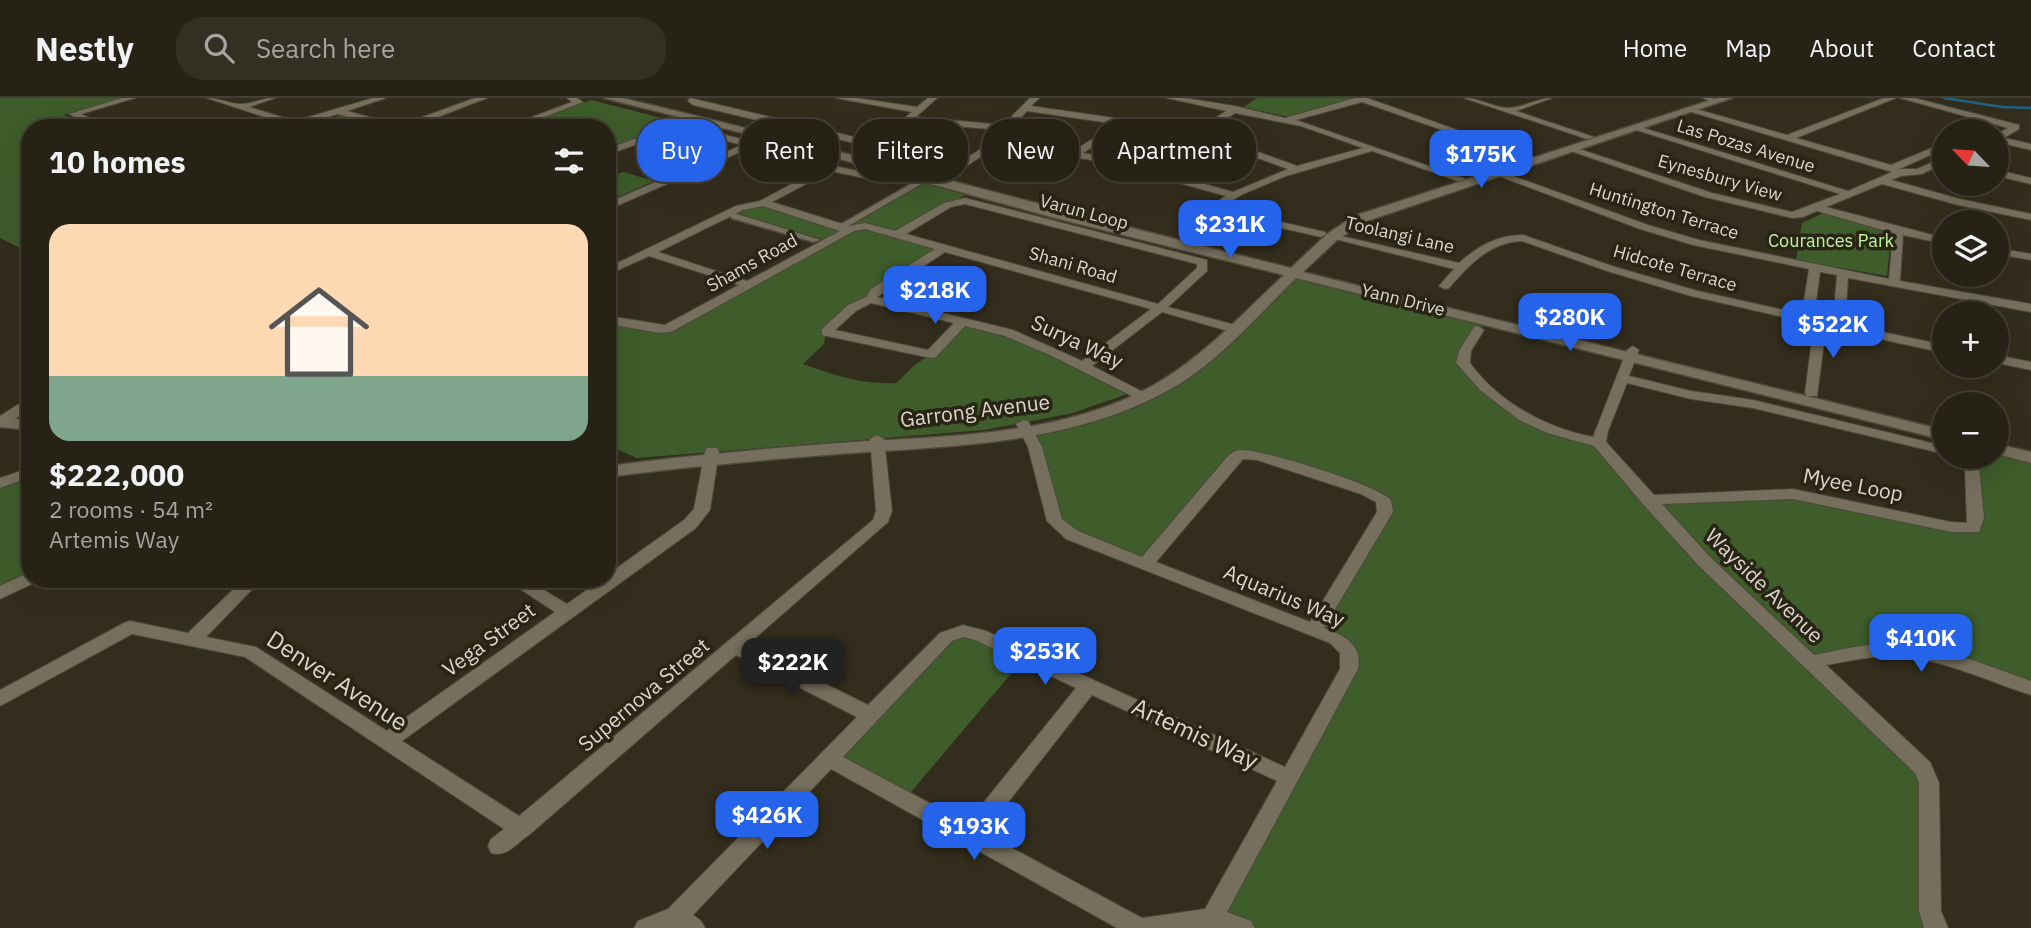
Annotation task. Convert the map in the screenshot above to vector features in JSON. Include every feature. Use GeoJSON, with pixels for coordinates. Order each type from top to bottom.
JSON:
{"type":"FeatureCollection","features":[{"type":"Feature","properties":{"kind":"street"},"geometry":{"type":"LineString","coordinates":[[85,119],[74,114],[131,98]]}},
{"type":"Feature","properties":{"kind":"street"},"geometry":{"type":"LineString","coordinates":[[211,98],[279,119]]}},
{"type":"Feature","properties":{"kind":"street"},"geometry":{"type":"LineString","coordinates":[[239,107],[271,98]]}},
{"type":"Feature","properties":{"kind":"street"},"geometry":{"type":"LineString","coordinates":[[307,119],[382,98]]}},
{"type":"Feature","properties":{"kind":"street"},"geometry":{"type":"LineString","coordinates":[[418,119],[483,98]]}},
{"type":"Feature","properties":{"kind":"street"},"geometry":{"type":"LineString","coordinates":[[532,119],[579,102],[571,98]]}},
{"type":"Feature","properties":{"kind":"street","name":"Yann Drive"},"geometry":{"type":"LineString","coordinates":[[609,98],[853,159]]}},
{"type":"Feature","properties":{"kind":"street"},"geometry":{"type":"LineString","coordinates":[[694,98],[692,101],[696,103],[853,140]]}},
{"type":"Feature","properties":{"kind":"street"},"geometry":{"type":"LineString","coordinates":[[840,98],[918,110]]}},
{"type":"Feature","properties":{"kind":"street"},"geometry":{"type":"LineString","coordinates":[[908,119],[933,98]]}},
{"type":"Feature","properties":{"kind":"street"},"geometry":{"type":"LineString","coordinates":[[1013,119],[1035,98]]}},
{"type":"Feature","properties":{"kind":"street"},"geometry":{"type":"LineString","coordinates":[[1171,98],[1287,120],[1465,181]]}},
{"type":"Feature","properties":{"kind":"street"},"geometry":{"type":"LineString","coordinates":[[1468,98],[1594,139]]}},
{"type":"Feature","properties":{"kind":"street"},"geometry":{"type":"LineString","coordinates":[[1507,111],[1548,98]]}},
{"type":"Feature","properties":{"kind":"street"},"geometry":{"type":"LineString","coordinates":[[1787,138],[1892,98]]}},
{"type":"Feature","properties":{"kind":"street"},"geometry":{"type":"LineString","coordinates":[[1904,98],[1990,119]]}},
{"type":"Feature","properties":{"kind":"street"},"geometry":{"type":"LineString","coordinates":[[1287,120],[1366,99],[1532,159]]}},
{"type":"Feature","properties":{"kind":"street"},"geometry":{"type":"LineString","coordinates":[[1327,233],[1359,212],[1465,181],[1715,99]]}},
{"type":"Feature","properties":{"kind":"street"},"geometry":{"type":"LineString","coordinates":[[1024,108],[1097,119]]}},
{"type":"Feature","properties":{"kind":"street"},"geometry":{"type":"LineString","coordinates":[[1220,119],[1235,109]]}},
{"type":"Feature","properties":{"kind":"street"},"geometry":{"type":"LineString","coordinates":[[1686,109],[1896,170]]}},
{"type":"Feature","properties":{"kind":"street"},"geometry":{"type":"LineString","coordinates":[[338,111],[366,119]]}},
{"type":"Feature","properties":{"kind":"street"},"geometry":{"type":"LineString","coordinates":[[616,149],[678,126],[740,141]]}},
{"type":"Feature","properties":{"kind":"street","name":"Las Pozas Avenue"},"geometry":{"type":"LineString","coordinates":[[1630,127],[1849,194]]}},
{"type":"Feature","properties":{"kind":"street"},"geometry":{"type":"LineString","coordinates":[[2009,142],[2031,148]]}},
{"type":"Feature","properties":{"kind":"street"},"geometry":{"type":"LineString","coordinates":[[1201,218],[1233,195],[1298,170],[1372,148]]}},
{"type":"Feature","properties":{"kind":"street","name":"Eynesbury View"},"geometry":{"type":"LineString","coordinates":[[1565,148],[1697,192],[1797,216],[1880,180],[1932,152]]}},
{"type":"Feature","properties":{"kind":"street"},"geometry":{"type":"LineString","coordinates":[[616,203],[740,149]]}},
{"type":"Feature","properties":{"kind":"street"},"geometry":{"type":"LineString","coordinates":[[1079,154],[1139,167],[1233,195]]}},
{"type":"Feature","properties":{"kind":"street"},"geometry":{"type":"LineString","coordinates":[[1256,155],[1298,170]]}},
{"type":"Feature","properties":{"kind":"street"},"geometry":{"type":"LineString","coordinates":[[1925,155],[1932,157]]}},
{"type":"Feature","properties":{"kind":"street","name":"Eynesbury View"},"geometry":{"type":"LineString","coordinates":[[1896,170],[1919,172],[1932,166]]}},
{"type":"Feature","properties":{"kind":"street","name":"Huntington Terrace"},"geometry":{"type":"LineString","coordinates":[[1492,172],[1668,235],[1722,250],[2031,309]]}},
{"type":"Feature","properties":{"kind":"street"},"geometry":{"type":"LineString","coordinates":[[2009,176],[2031,181]]}},
{"type":"Feature","properties":{"kind":"street"},"geometry":{"type":"LineString","coordinates":[[1880,180],[1958,202],[2031,217]]}},
{"type":"Feature","properties":{"kind":"street","name":"Garrong Avenue"},"geometry":{"type":"LineString","coordinates":[[616,462],[652,456],[877,442],[1025,428],[1137,395],[1230,327],[1327,233],[1465,181]]}},
{"type":"Feature","properties":{"kind":"street"},"geometry":{"type":"LineString","coordinates":[[616,268],[743,206],[763,203],[803,182]]}},
{"type":"Feature","properties":{"kind":"street","name":"Yann Drive"},"geometry":{"type":"LineString","coordinates":[[938,182],[1059,215],[1295,266],[1462,307],[1932,432]]}},
{"type":"Feature","properties":{"kind":"street","name":"Yann Drive"},"geometry":{"type":"LineString","coordinates":[[958,182],[1256,249]]}},
{"type":"Feature","properties":{"kind":"street"},"geometry":{"type":"LineString","coordinates":[[850,228],[919,183]]}},
{"type":"Feature","properties":{"kind":"street","name":"Varun Loop"},"geometry":{"type":"LineString","coordinates":[[898,234],[948,205],[965,201],[1203,262],[1203,269],[1160,307]]}},
{"type":"Feature","properties":{"kind":"street","name":"Shani Road"},"geometry":{"type":"LineString","coordinates":[[763,203],[850,228],[898,234],[1230,327]]}},
{"type":"Feature","properties":{"kind":"street"},"geometry":{"type":"LineString","coordinates":[[1818,208],[1932,238]]}},
{"type":"Feature","properties":{"kind":"street","name":"Toolangi Lane"},"geometry":{"type":"LineString","coordinates":[[1211,209],[1327,233],[1460,267]]}},
{"type":"Feature","properties":{"kind":"street"},"geometry":{"type":"LineString","coordinates":[[734,216],[816,240]]}},
{"type":"Feature","properties":{"kind":"street","name":"Shams Road"},"geometry":{"type":"LineString","coordinates":[[616,319],[662,330],[677,325],[850,228]]}},
{"type":"Feature","properties":{"kind":"street"},"geometry":{"type":"LineString","coordinates":[[1894,284],[1898,231]]}},
{"type":"Feature","properties":{"kind":"street","name":"Hidcote Terrace"},"geometry":{"type":"LineString","coordinates":[[1460,267],[1490,247],[1510,239],[1523,238],[1669,287],[1932,346]]}},
{"type":"Feature","properties":{"kind":"street"},"geometry":{"type":"LineString","coordinates":[[945,247],[875,291],[870,299],[852,308],[826,332],[931,354],[964,320]]}},
{"type":"Feature","properties":{"kind":"street"},"geometry":{"type":"LineString","coordinates":[[648,252],[749,285]]}},
{"type":"Feature","properties":{"kind":"street"},"geometry":{"type":"LineString","coordinates":[[2009,253],[2031,257]]}},
{"type":"Feature","properties":{"kind":"street","name":"Yann Drive"},"geometry":{"type":"LineString","coordinates":[[1275,254],[1295,266]]}},
{"type":"Feature","properties":{"kind":"street"},"geometry":{"type":"LineString","coordinates":[[1446,286],[1460,267]]}},
{"type":"Feature","properties":{"kind":"street"},"geometry":{"type":"LineString","coordinates":[[1812,393],[1815,268]]}},
{"type":"Feature","properties":{"kind":"street"},"geometry":{"type":"LineString","coordinates":[[1839,327],[1843,274]]}},
{"type":"Feature","properties":{"kind":"street","name":"Surya Way"},"geometry":{"type":"LineString","coordinates":[[870,299],[964,320],[1030,341],[1137,395]]}},
{"type":"Feature","properties":{"kind":"street"},"geometry":{"type":"LineString","coordinates":[[1084,366],[1160,307]]}},
{"type":"Feature","properties":{"kind":"street"},"geometry":{"type":"LineString","coordinates":[[1478,330],[1465,351],[1463,363],[1504,405],[1540,426],[1566,436],[1599,443],[1601,431],[1631,354]]}},
{"type":"Feature","properties":{"kind":"street","name":"Yann Drive"},"geometry":{"type":"LineString","coordinates":[[1631,354],[1812,393],[1932,423]]}},
{"type":"Feature","properties":{"kind":"street"},"geometry":{"type":"LineString","coordinates":[[2009,361],[2031,366]]}},
{"type":"Feature","properties":{"kind":"street"},"geometry":{"type":"LineString","coordinates":[[1622,378],[1691,395],[1753,404],[1932,447]]}},
{"type":"Feature","properties":{"kind":"street"},"geometry":{"type":"LineString","coordinates":[[3,419],[21,407]]}},
{"type":"Feature","properties":{"kind":"street"},"geometry":{"type":"LineString","coordinates":[[3,419],[21,418]]}},
{"type":"Feature","properties":{"kind":"street"},"geometry":{"type":"LineString","coordinates":[[3,419],[21,423]]}},
{"type":"Feature","properties":{"kind":"street","name":"Aquarius Way"},"geometry":{"type":"LineString","coordinates":[[1025,428],[1035,447],[1055,521],[1061,528],[1072,535],[1336,639],[1348,649],[1352,659],[1349,669],[1212,918]]}},
{"type":"Feature","properties":{"kind":"street","name":"Supernova Street"},"geometry":{"type":"LineString","coordinates":[[499,846],[880,522],[884,511],[877,442]]}},
{"type":"Feature","properties":{"kind":"street"},"geometry":{"type":"LineString","coordinates":[[2009,442],[2031,447]]}},
{"type":"Feature","properties":{"kind":"street","name":"Wayside Avenue"},"geometry":{"type":"LineString","coordinates":[[1599,443],[1704,561],[1917,761],[1927,774],[1930,911],[1936,928]]}},
{"type":"Feature","properties":{"kind":"street"},"geometry":{"type":"LineString","coordinates":[[2009,452],[2031,458]]}},
{"type":"Feature","properties":{"kind":"street","name":"Garrong Avenue"},"geometry":{"type":"LineString","coordinates":[[616,470],[711,454]]}},
{"type":"Feature","properties":{"kind":"street","name":"Vega Street"},"geometry":{"type":"LineString","coordinates":[[616,576],[698,516],[702,510],[711,454]]}},
{"type":"Feature","properties":{"kind":"street"},"geometry":{"type":"LineString","coordinates":[[1145,564],[1240,454],[1259,456],[1376,495],[1383,500],[1385,512],[1314,630]]}},
{"type":"Feature","properties":{"kind":"street","name":"Myee Loop"},"geometry":{"type":"LineString","coordinates":[[1647,500],[1793,494],[1951,527],[1973,528],[1976,518],[1972,469]]}},
{"type":"Feature","properties":{"kind":"street"},"geometry":{"type":"LineString","coordinates":[[0,482],[21,475]]}},
{"type":"Feature","properties":{"kind":"street"},"geometry":{"type":"LineString","coordinates":[[0,593],[21,582]]}},
{"type":"Feature","properties":{"kind":"street"},"geometry":{"type":"LineString","coordinates":[[193,639],[245,588]]}},
{"type":"Feature","properties":{"kind":"street"},"geometry":{"type":"LineString","coordinates":[[528,588],[567,612]]}},
{"type":"Feature","properties":{"kind":"street","name":"Vega Street"},"geometry":{"type":"LineString","coordinates":[[387,742],[600,588]]}},
{"type":"Feature","properties":{"kind":"street","name":"Denver Avenue"},"geometry":{"type":"LineString","coordinates":[[0,699],[130,626],[250,652],[521,829]]}},
{"type":"Feature","properties":{"kind":"street","name":"Artemis Way"},"geometry":{"type":"LineString","coordinates":[[646,928],[684,922],[869,714],[946,637],[963,631],[980,635],[1289,778]]}},
{"type":"Feature","properties":{"kind":"street"},"geometry":{"type":"LineString","coordinates":[[735,647],[869,714]]}},
{"type":"Feature","properties":{"kind":"street"},"geometry":{"type":"LineString","coordinates":[[1811,662],[1878,651],[1905,651],[1928,655],[2031,688]]}},
{"type":"Feature","properties":{"kind":"street"},"geometry":{"type":"LineString","coordinates":[[970,835],[1089,685]]}},
{"type":"Feature","properties":{"kind":"street"},"geometry":{"type":"LineString","coordinates":[[828,758],[1141,928],[1212,918],[1243,928]]}},
{"type":"Feature","properties":{"kind":"green space"},"geometry":{"type":"Polygon","coordinates":[[[0,98],[127,98],[63,115],[73,119],[21,119],[21,248],[0,238],[0,98]]]}},
{"type":"Feature","properties":{"kind":"green space"},"geometry":{"type":"Polygon","coordinates":[[[1257,98],[1353,100],[1289,117],[1244,107],[1257,98]]]}},
{"type":"Feature","properties":{"kind":"green space"},"geometry":{"type":"Polygon","coordinates":[[[591,100],[665,119],[637,119],[637,138],[616,146],[616,119],[539,119],[591,100]]]}},
{"type":"Feature","properties":{"kind":"green space"},"geometry":{"type":"Polygon","coordinates":[[[343,115],[356,119],[328,119],[343,115]]]}},
{"type":"Feature","properties":{"kind":"green space"},"geometry":{"type":"Polygon","coordinates":[[[623,172],[637,176],[637,182],[652,182],[620,196],[616,195],[616,175],[623,172]]]}},
{"type":"Feature","properties":{"kind":"green space"},"geometry":{"type":"Polygon","coordinates":[[[927,182],[938,182],[972,191],[899,234],[945,247],[826,331],[824,344],[803,364],[860,381],[896,383],[931,354],[964,320],[988,327],[1133,392],[1073,413],[984,430],[637,458],[616,449],[616,321],[656,330],[823,243],[727,214],[763,203],[844,228],[927,182]]]}},
{"type":"Feature","properties":{"kind":"green space","name":"Courances Park"},"geometry":{"type":"Polygon","coordinates":[[[1825,212],[1891,233],[1887,276],[1796,260],[1802,223],[1825,212]]]}},
{"type":"Feature","properties":{"kind":"green space"},"geometry":{"type":"Polygon","coordinates":[[[1294,272],[1487,321],[1462,357],[1513,412],[1599,443],[1647,500],[1768,493],[1973,528],[1972,469],[2009,469],[2009,452],[2031,458],[2031,688],[1915,652],[1811,662],[1917,761],[1936,928],[1243,928],[1212,918],[1352,659],[1314,630],[1383,501],[1240,454],[1145,564],[1061,528],[1027,431],[1079,419],[1164,386],[1294,272]]]}},
{"type":"Feature","properties":{"kind":"green space"},"geometry":{"type":"Polygon","coordinates":[[[21,475],[21,582],[0,593],[0,483],[21,475]]]}},
{"type":"Feature","properties":{"kind":"green space"},"geometry":{"type":"Polygon","coordinates":[[[957,633],[1026,656],[905,799],[828,758],[957,633]]]}},
{"type":"Feature","properties":{"kind":"waterway"},"geometry":{"type":"LineString","coordinates":[[1944,98],[2002,107],[2031,108]]}}]}
